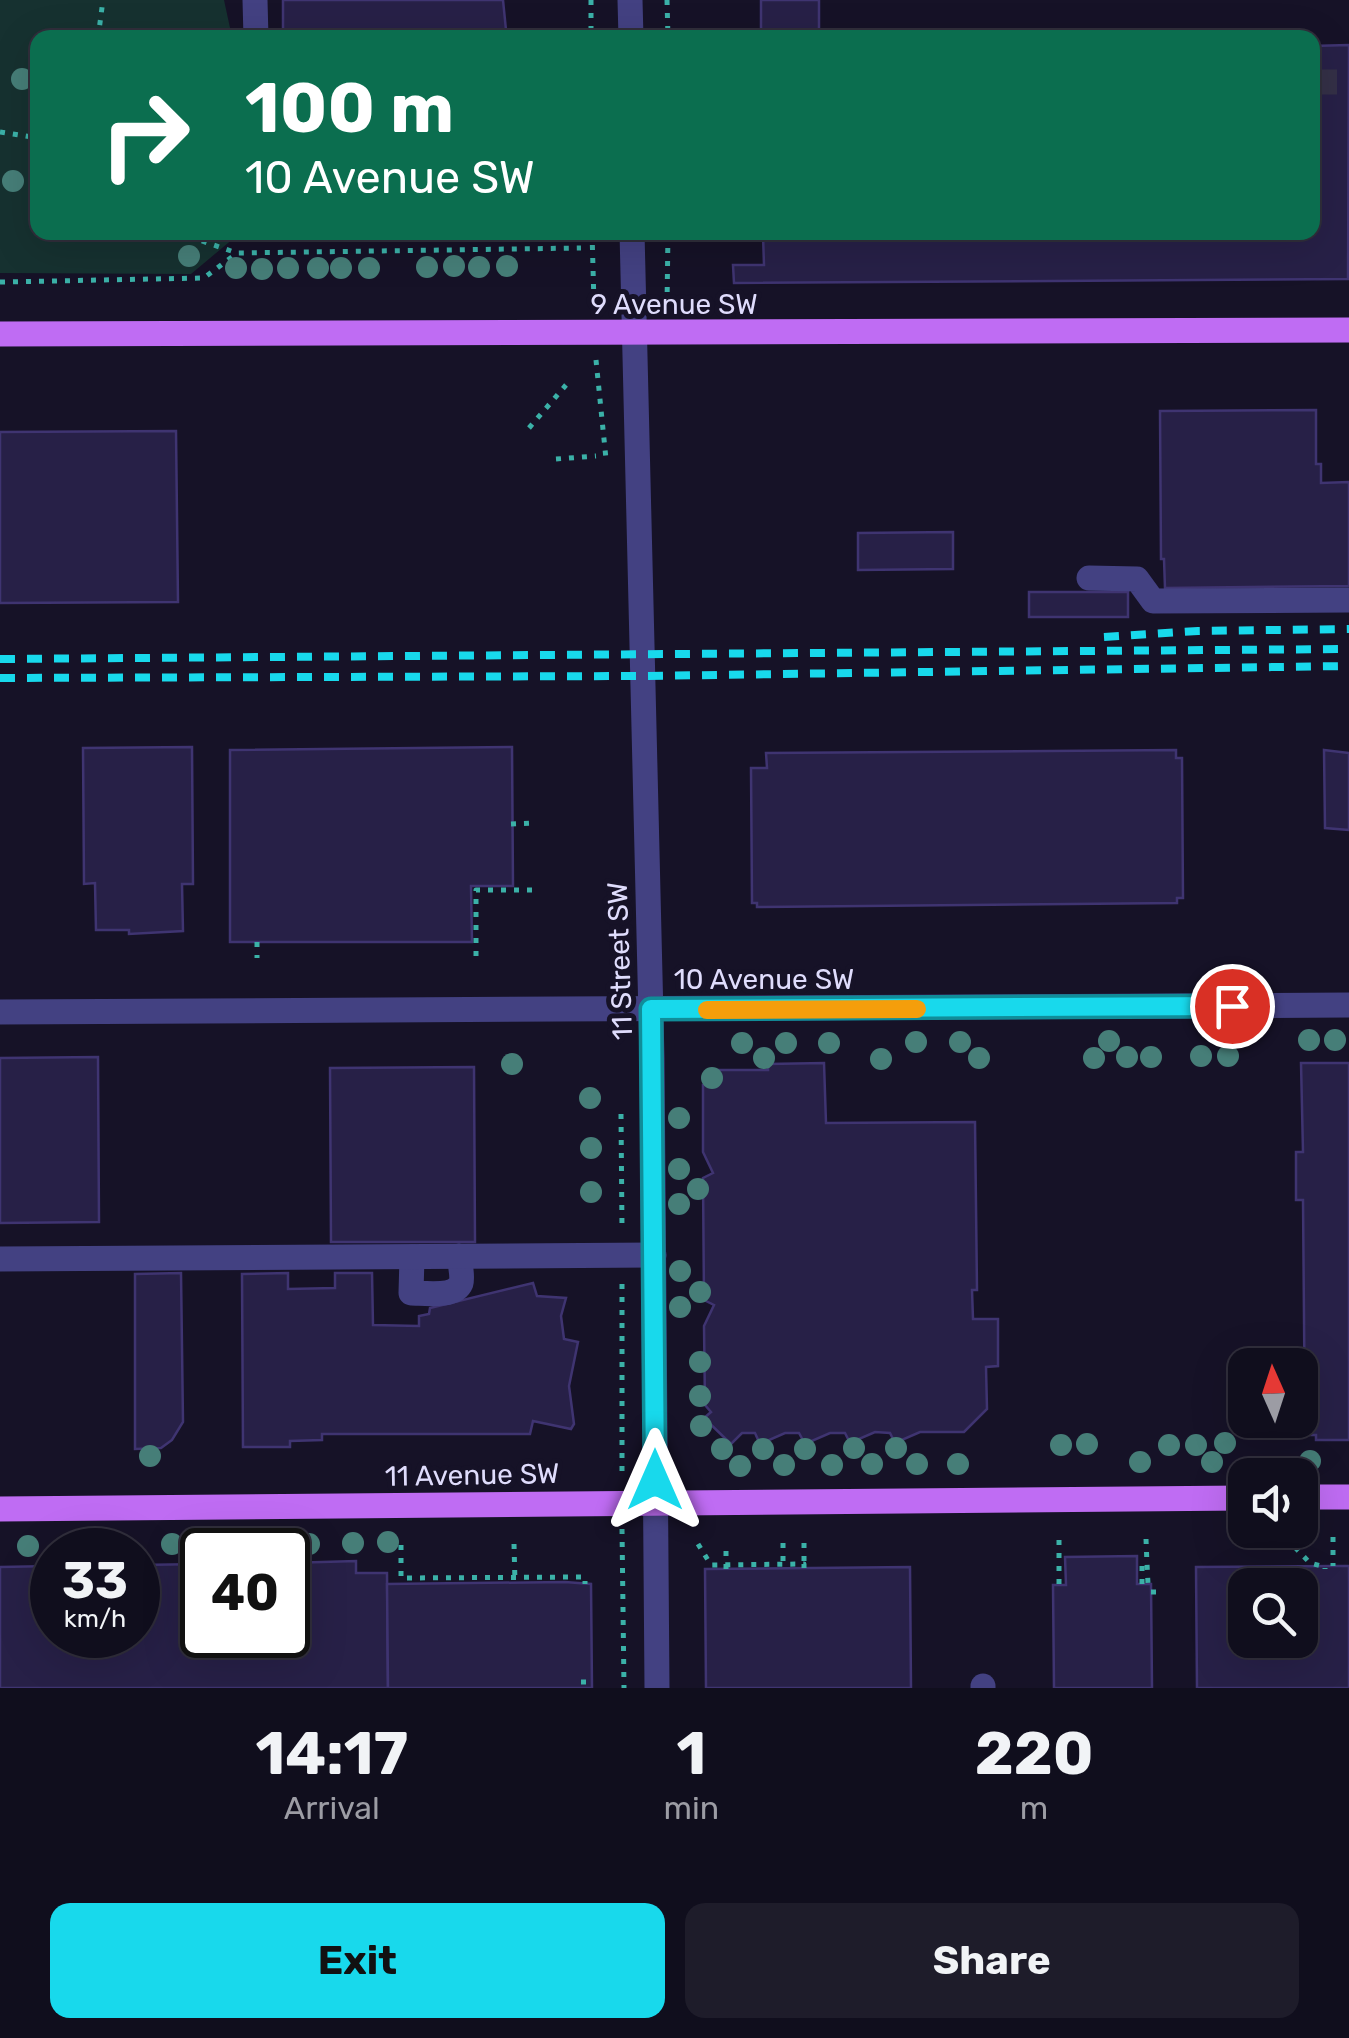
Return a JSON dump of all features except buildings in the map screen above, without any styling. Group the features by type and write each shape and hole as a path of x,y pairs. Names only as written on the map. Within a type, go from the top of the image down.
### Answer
{"main road":[{"name":"9 Avenue SW","path":"0,334 1349,330"},
{"path":"1318,1498 1349,1497"},
{"name":"11 Avenue SW","path":"0,1509 1228,1498"}],"street":[{"path":"255,0 256,30"},
{"path":"630,0 630,30"},
{"name":"11 Street SW","path":"632,240 651,1009 657,1688"},
{"path":"1089,578 1137,579 1153,601 1349,600"},
{"name":"10 Avenue SW","path":"0,1012 1349,1005"},
{"path":"0,1259 654,1255"},
{"path":"412,1257 411,1294 426,1294 457,1288 460,1256"}],"path":[{"path":"99,30 103,0"},
{"path":"590,0 591,30"},
{"path":"667,0 668,30"},
{"path":"0,132 30,137"},
{"path":"199,240 238,253 581,248"},
{"path":"592,240 592,275"},
{"path":"668,240 668,276"},
{"path":"0,282 204,278 238,253"},
{"path":"528,428 566,385"},
{"path":"556,459 596,456"},
{"path":"510,824 534,824"},
{"path":"476,956 476,890 534,890"},
{"path":"257,942 257,958"},
{"path":"1333,1537 1333,1566"},
{"path":"1145,1584 1146,1539"},
{"path":"1059,1540 1060,1585"},
{"path":"622,1543 624,1688"},
{"path":"783,1543 783,1566"},
{"path":"698,1544 711,1565 726,1567 804,1566 804,1543"},
{"path":"514,1544 515,1580"},
{"path":"726,1544 726,1567"},
{"path":"400,1545 401,1578 585,1577 585,1584"},
{"path":"1296,1548 1310,1563 1324,1568"},
{"path":"1151,1592 1163,1592"}],"green space":[{"path":"0,0 224,0 230,30 30,30 30,240 232,240 191,274 0,273"}],"tunnel":[{"path":"1320,82 1349,82"}],"railway":[{"path":"1104,637 1349,629"},
{"path":"0,659 1349,649"},
{"path":"0,678 642,676 1349,666"}],"slow traffic":[{"path":"707,1010 917,1009"}],"route":[{"path":"655,1480 651,1009 1232,1006"}]}
